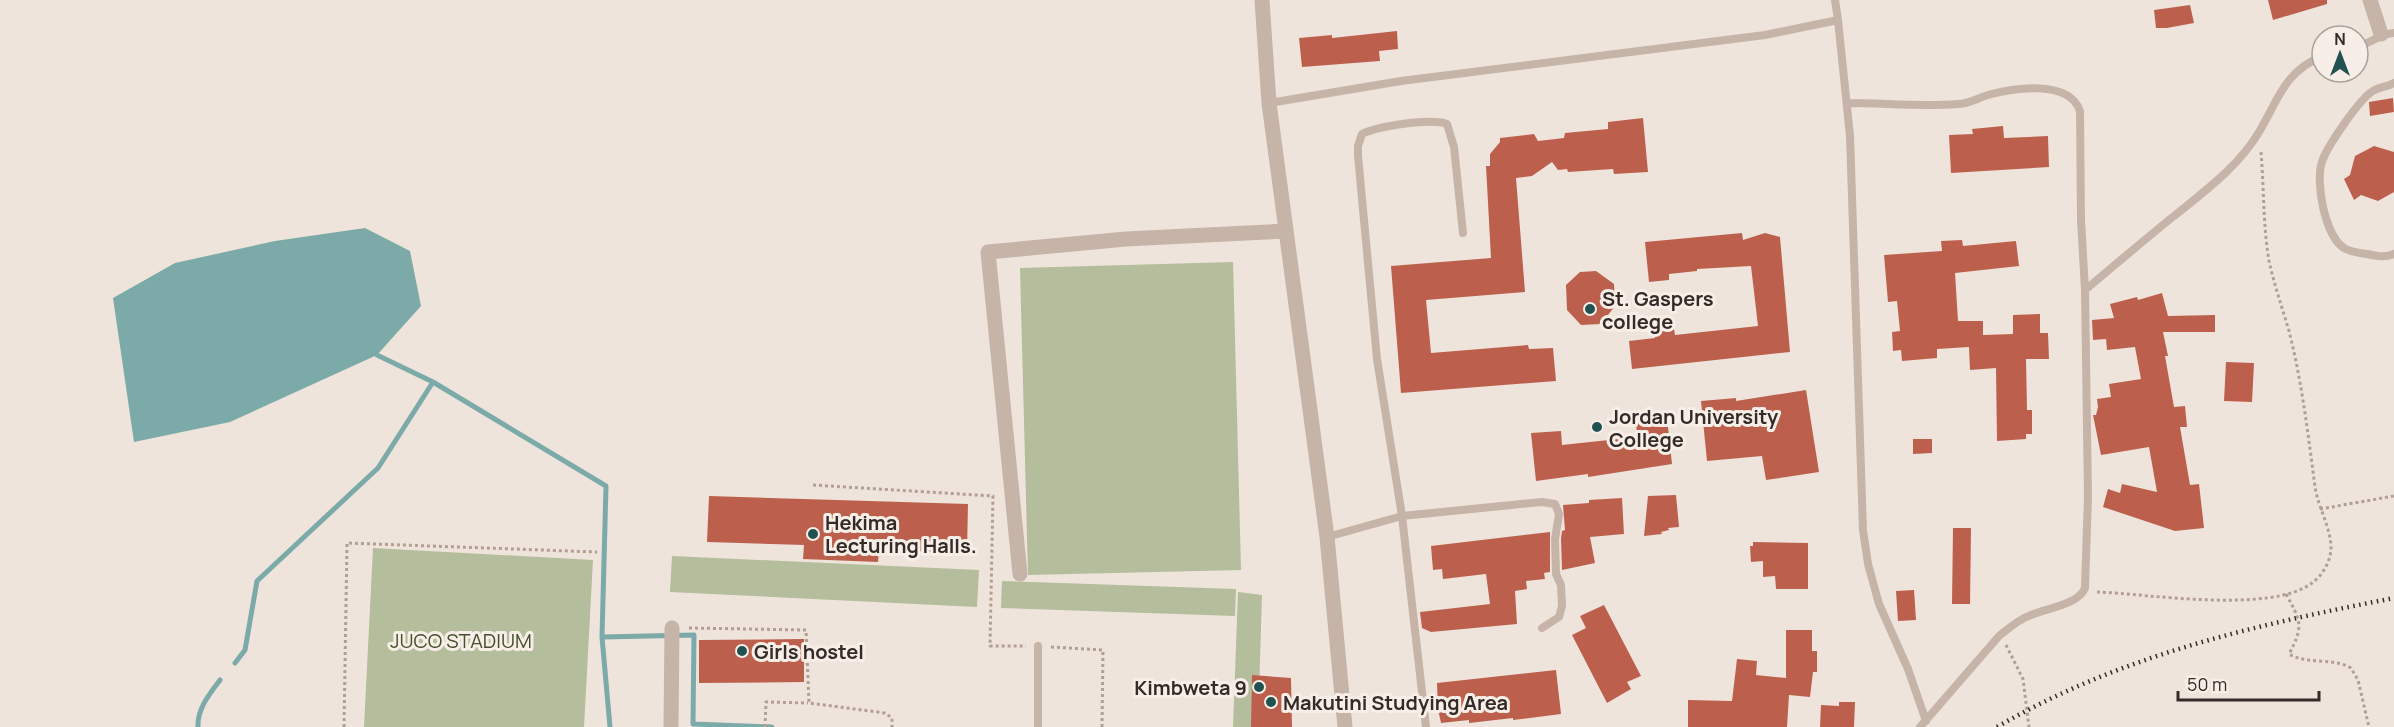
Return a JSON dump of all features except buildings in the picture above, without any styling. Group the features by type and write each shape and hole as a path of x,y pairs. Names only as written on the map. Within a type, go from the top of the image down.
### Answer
{"street":[{"path":"1262,0 1269,103 1327,537 1345,727"},
{"path":"2370,0 2388,33"},
{"path":"1020,574 988,252 1126,239 1286,231"},
{"path":"671,727 672,628"}],"lane":[{"path":"1835,0 1847,103 1861,417 1863,530 1868,564 1879,604 1908,669 1923,724"},
{"path":"1269,103 1401,81 1765,35 1838,20"},
{"path":"2370,43 2388,33"},
{"path":"2085,290 2208,189 2229,169 2259,133 2287,81 2304,64 2310,61"},
{"path":"2394,83 2373,91 2361,100 2328,149 2321,163 2319,183 2329,223 2335,237 2344,248 2375,256 2394,254"},
{"path":"1847,103 1959,104 2008,90 2035,88 2059,92 2074,99 2080,111 2088,496 2087,579 2084,592 2067,602 2029,615 2012,626 2000,636 1923,724"},
{"path":"1426,727 1401,516 1377,359 1358,156 1362,134 1423,122 1447,124 1454,147 1463,233"},
{"path":"1327,537 1401,516 1542,502 1555,504 1559,514 1555,538 1556,574 1561,585 1562,606 1559,617 1542,628"},
{"path":"1038,646 1038,727"}],"path":[{"path":"2084,592 2221,601 2250,600 2286,594 2312,583 2322,573 2329,558 2331,551 2329,537 2320,509 2304,400 2289,331 2269,260 2259,133"},
{"path":"813,485 993,496 990,646 1103,650 1102,727"},
{"path":"2320,509 2394,496"},
{"path":"344,727 348,543 597,552"},
{"path":"2286,594 2298,616 2299,636 2289,654 2296,658 2323,661 2351,668 2358,680 2368,727"},
{"path":"672,628 806,630 809,704"},
{"path":"2000,636 2012,653 2023,679 2028,727"},
{"path":"765,727 766,702 809,704 885,713 892,718 892,727"}],"green space":[{"path":"1233,262 1241,570 1028,575 1020,268"},
{"name":"JUCO STADIUM","path":"373,548 593,560 584,727 364,727"},
{"path":"672,556 979,570 977,607 670,592"},
{"path":"1002,581 1236,589 1235,616 1001,608"},
{"path":"1238,592 1262,595 1258,727 1233,727"}],"water":[{"path":"365,228 410,251 421,306 377,355 230,422 134,442 113,298 175,263 275,241"}],"waterway":[{"path":"235,663 245,650 257,581 378,468 433,382 377,355"},
{"path":"433,382 606,486 602,637 610,727"},
{"path":"602,637 694,635 693,724 772,727"},
{"path":"198,727 202,708 220,680"}],"railway":[{"path":"1997,727 2092,680 2140,662 2291,619 2394,598"}],"place":[{"name":"St. Gaspers college","path":"1590,309"},
{"name":"Jordan University College","path":"1597,427"},
{"name":"Hekima Lecturing Halls.","path":"813,534"},
{"name":"Girls hostel","path":"742,651"},
{"name":"Kimbweta 9","path":"1259,687"},
{"name":"Makutini Studying Area","path":"1271,702"}]}
